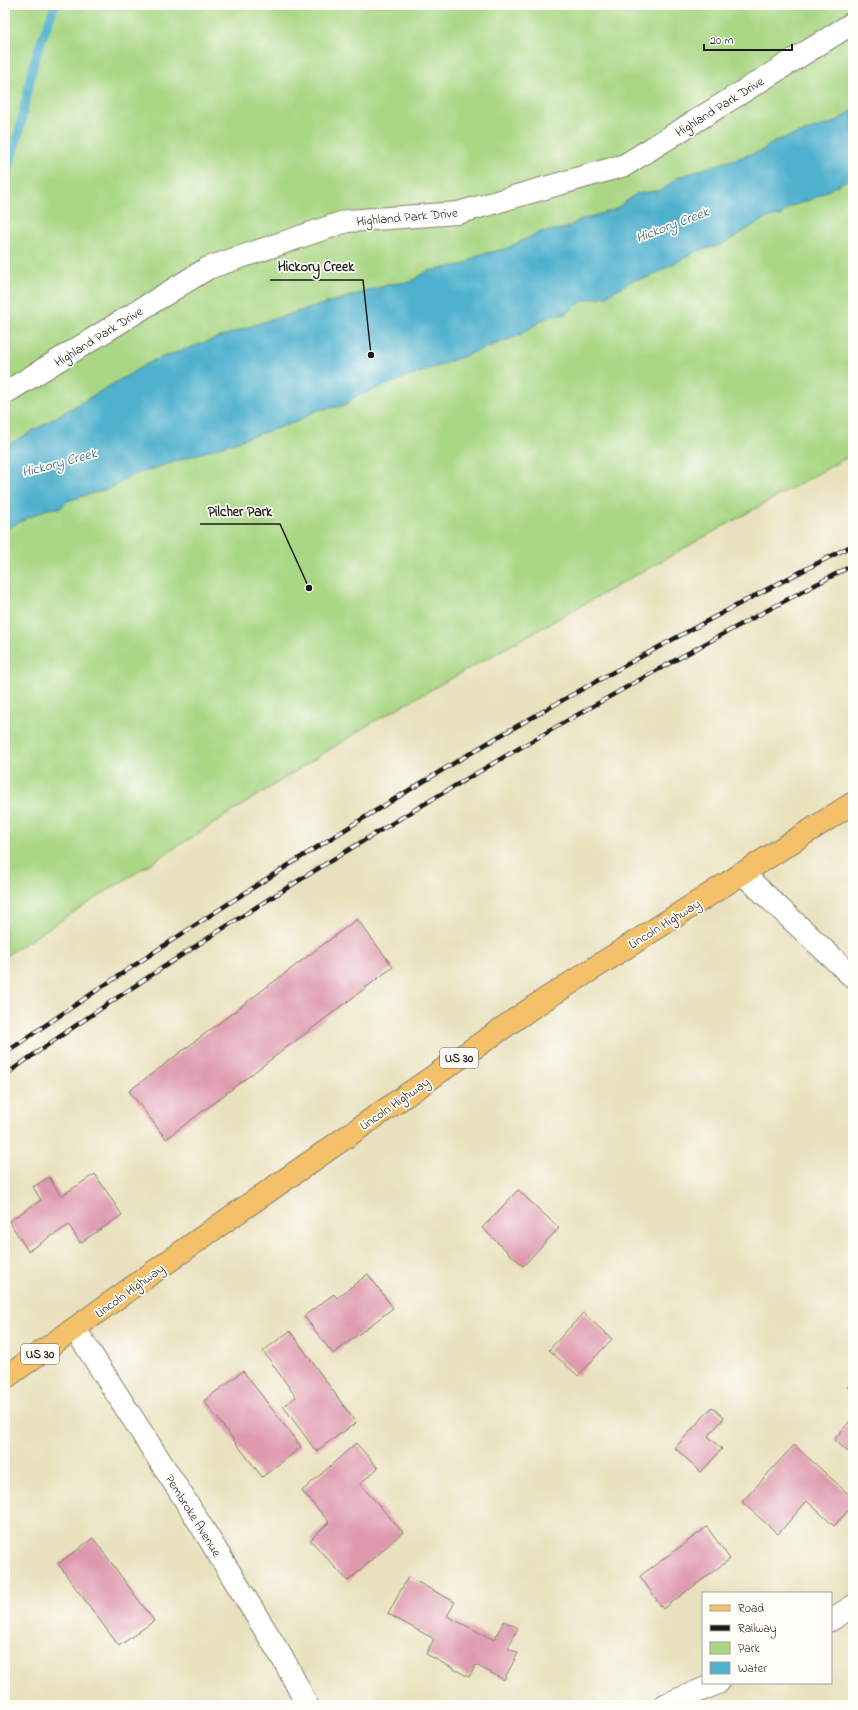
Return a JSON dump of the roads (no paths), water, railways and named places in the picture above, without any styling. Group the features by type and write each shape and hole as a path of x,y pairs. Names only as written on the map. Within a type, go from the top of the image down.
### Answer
{"main road":[{"name":"Lincoln Highway","path":"5,1378 211,1231 526,1011 853,803"}],"street":[{"name":"Highland Park Drive","path":"5,393 208,268 347,221 458,213 625,165 853,23"},
{"path":"742,873 853,977"},
{"name":"Pembroke Avenue","path":"75,1329 193,1512 286,1664 306,1705"},
{"path":"832,1619 853,1606"},
{"path":"665,1705 716,1684"}],"water":[{"path":"853,110 853,177 812,199 789,207 780,216 766,218 721,245 697,251 647,278 633,280 606,296 584,300 565,314 548,317 518,336 357,396 343,406 317,410 299,421 128,477 114,487 67,501 61,508 47,509 5,529 5,447 152,361 254,325 391,284 410,282 428,271 465,264 477,255 505,249 541,232 567,228 579,220 614,210 636,194 662,190 678,177 761,151 775,141 835,122"}],"waterway":[{"path":"5,178 18,136 34,61 55,5"}],"railway":[{"path":"5,1053 189,929 313,849 439,772 546,709 633,661 853,545"},
{"path":"5,1075 200,943 410,812 630,685 853,565"}],"place":[{"name":"Hickory Creek","path":"371,355"},
{"name":"Pilcher Park","path":"309,588"}]}
